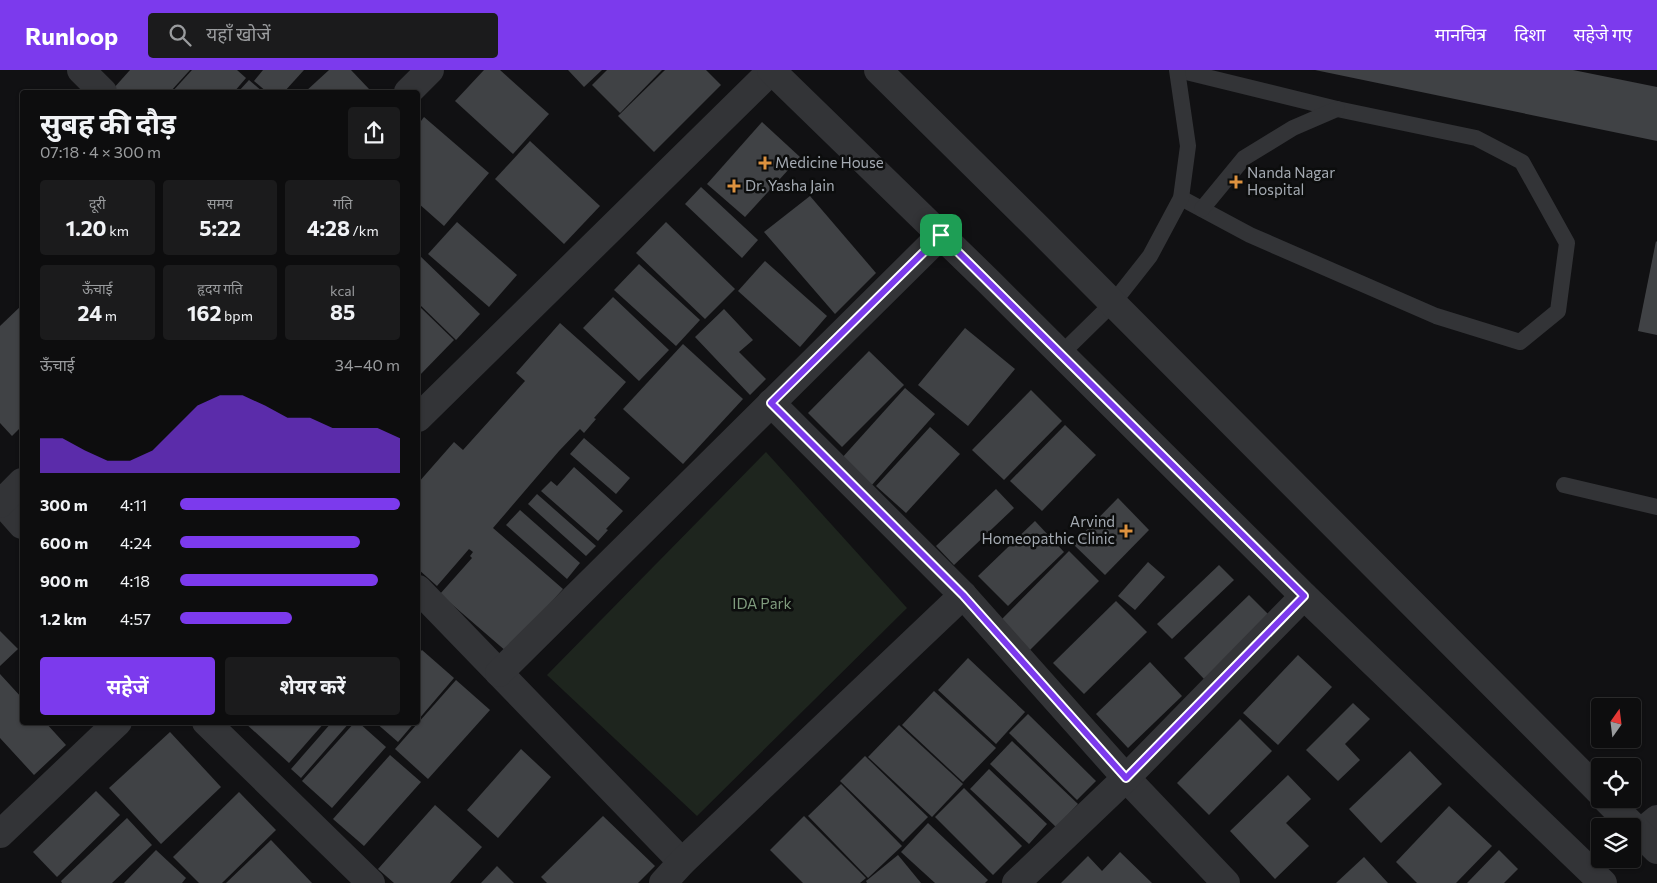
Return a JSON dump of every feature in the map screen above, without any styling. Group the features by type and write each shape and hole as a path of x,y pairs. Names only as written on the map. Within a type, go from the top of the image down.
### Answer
{"street":[{"path":"81,70 102,90"},
{"path":"420,416 771,70 1062,354 1304,596 1603,883"},
{"path":"878,70 1591,783"},
{"path":"499,673 941,235"},
{"path":"771,403 963,595 1126,778 1226,883"},
{"path":"20,484 1,502 20,523"},
{"path":"420,591 682,862"},
{"path":"663,883 682,862 963,595"},
{"path":"1016,883 1126,778 1304,596"},
{"path":"0,834 115,725"},
{"path":"209,725 370,883"},
{"path":"1618,808 1651,834"}],"lane":[{"path":"1062,354 1113,303 1150,256 1181,198 1188,146 1177,70 1338,109 1476,138 1522,162 1567,243 1558,311 1520,342 1436,316 1250,235 1181,198"},
{"path":"1202,209 1244,158 1293,128 1338,109"},
{"path":"1564,485 1657,507"}],"green space":[{"name":"IDA Park","path":"766,452 907,608 697,816 547,675"}],"building":[{"path":"130,70 190,70 172,90 113,89"},
{"path":"192,70 237,70 246,78 236,90 174,90"},
{"path":"263,70 304,70 286,90 265,90 254,81"},
{"path":"329,70 351,70 369,89 368,90 307,90"},
{"path":"484,70 500,70 549,114 513,154 455,101"},
{"path":"568,70 602,70 584,87"},
{"path":"607,70 662,70 620,113 592,85"},
{"path":"665,70 706,70 721,85 654,152 618,116"},
{"path":"1315,70 1573,70 1657,87 1657,141"},
{"path":"249,80 261,90 240,90"},
{"path":"424,117 489,173 444,226 420,205 420,122"},
{"path":"762,122 800,157 745,217 707,184"},
{"path":"530,141 600,206 564,244 495,179"},
{"path":"701,187 758,240 742,258 685,204"},
{"path":"810,196 876,273 835,314 764,232"},
{"path":"457,222 517,275 489,307 428,254"},
{"path":"666,222 735,289 705,319 636,253"},
{"path":"1657,242 1657,335 1638,331"},
{"path":"420,256 480,314 456,340 420,305"},
{"path":"765,261 827,316 800,347 738,291"},
{"path":"639,264 700,320 676,346 614,290"},
{"path":"613,297 669,350 639,381 583,328"},
{"path":"20,307 20,428 12,436 0,423 0,326"},
{"path":"420,307 454,340 420,375"},
{"path":"724,309 753,340 739,352 766,379 750,395 695,337"},
{"path":"560,323 626,382 594,418 596,419 584,433 580,429 493,528 563,589 507,652 440,594 472,558 470,556 473,552 469,549 437,586 420,571 420,481 454,442 463,450 525,381 516,373"},
{"path":"965,328 1015,369 968,426 918,385"},
{"path":"683,344 743,399 683,464 623,409"},
{"path":"869,351 904,385 842,447 808,413"},
{"path":"905,388 935,414 871,486 841,459"},
{"path":"1031,390 1062,421 1004,480 972,450"},
{"path":"1065,425 1096,455 1042,511 1010,481"},
{"path":"930,427 960,454 906,513 876,486"},
{"path":"584,438 630,478 616,494 570,454"},
{"path":"574,467 623,511 606,529 608,530 598,541 541,491 551,481 557,486"},
{"path":"996,489 1014,508 954,565 936,546"},
{"path":"537,494 596,546 586,556 528,504"},
{"path":"1118,498 1149,530 1105,575 1073,544"},
{"path":"520,510 580,563 567,579 506,525"},
{"path":"1035,521 1064,552 1008,606 978,576"},
{"path":"1069,551 1099,581 1030,650 1001,620"},
{"path":"1148,562 1165,577 1135,610 1118,596"},
{"path":"1219,565 1234,580 1172,639 1157,624"},
{"path":"1249,595 1271,617 1205,680 1184,658"},
{"path":"1116,601 1147,632 1084,694 1053,663"},
{"path":"0,631 18,649 0,666"},
{"path":"422,650 454,678 420,718 420,652"},
{"path":"1298,655 1332,687 1278,745 1243,713"},
{"path":"968,658 1025,712 996,744 938,690"},
{"path":"1150,662 1182,696 1128,748 1096,714"},
{"path":"0,674 20,696 20,725 48,725 66,745 34,775 0,738"},
{"path":"456,680 490,710 428,779 395,749 416,725 420,725 420,721"},
{"path":"934,691 996,748 963,782 902,725"},
{"path":"1353,703 1370,719 1345,744 1360,760 1338,781 1306,750"},
{"path":"1028,714 1096,781 1077,800 1009,733"},
{"path":"1240,719 1272,751 1209,815 1177,783"},
{"path":"247,725 322,725 289,763"},
{"path":"329,725 347,725 301,778 291,769"},
{"path":"352,725 361,725 386,747 332,808 302,781"},
{"path":"378,725 412,725 398,742"},
{"path":"899,725 963,784 932,817 868,757"},
{"path":"170,732 221,787 161,844 109,788"},
{"path":"1012,741 1078,804 1056,827 990,764"},
{"path":"521,749 551,777 498,838 467,810"},
{"path":"1410,751 1442,784 1381,843 1349,809"},
{"path":"390,755 421,782 364,846 333,819"},
{"path":"865,756 928,817 903,842 840,781"},
{"path":"989,769 1047,824 1029,844 970,789"},
{"path":"1288,775 1311,799 1286,823 1309,846 1275,879 1230,831"},
{"path":"841,784 902,846 868,878 808,816"},
{"path":"964,788 1022,846 993,875 935,817"},
{"path":"96,791 120,815 57,877 33,852"},
{"path":"239,792 276,830 222,883 199,883 173,857"},
{"path":"435,805 482,847 450,883 394,883 378,869"},
{"path":"1449,806 1492,846 1456,883 1417,883 1396,862"},
{"path":"603,816 655,866 638,883 547,883 541,877"},
{"path":"804,816 866,878 860,883 803,883 770,850"},
{"path":"127,818 152,845 112,883 62,883 61,881"},
{"path":"928,823 988,880 985,883 935,883 901,852"},
{"path":"271,840 312,883 226,883"},
{"path":"156,850 186,878 182,883 124,883"},
{"path":"1499,850 1518,869 1504,883 1467,883"},
{"path":"1120,852 1152,883 1061,883 1088,856 1102,871"},
{"path":"898,855 921,883 867,883 866,881"},
{"path":"1364,857 1388,883 1336,883"},
{"path":"497,866 514,883 481,883"}],"place":[{"name":"Medicine House","path":"765,163"},
{"name":"Nanda Nagar Hospital","path":"1236,182"},
{"name":"Dr. Yasha Jain","path":"734,186"},
{"name":"Arvind Homeopathic Clinic","path":"1126,531"}],"route":[{"path":"941,235 1304,596 1126,778 963,595 771,403 941,235"}]}
